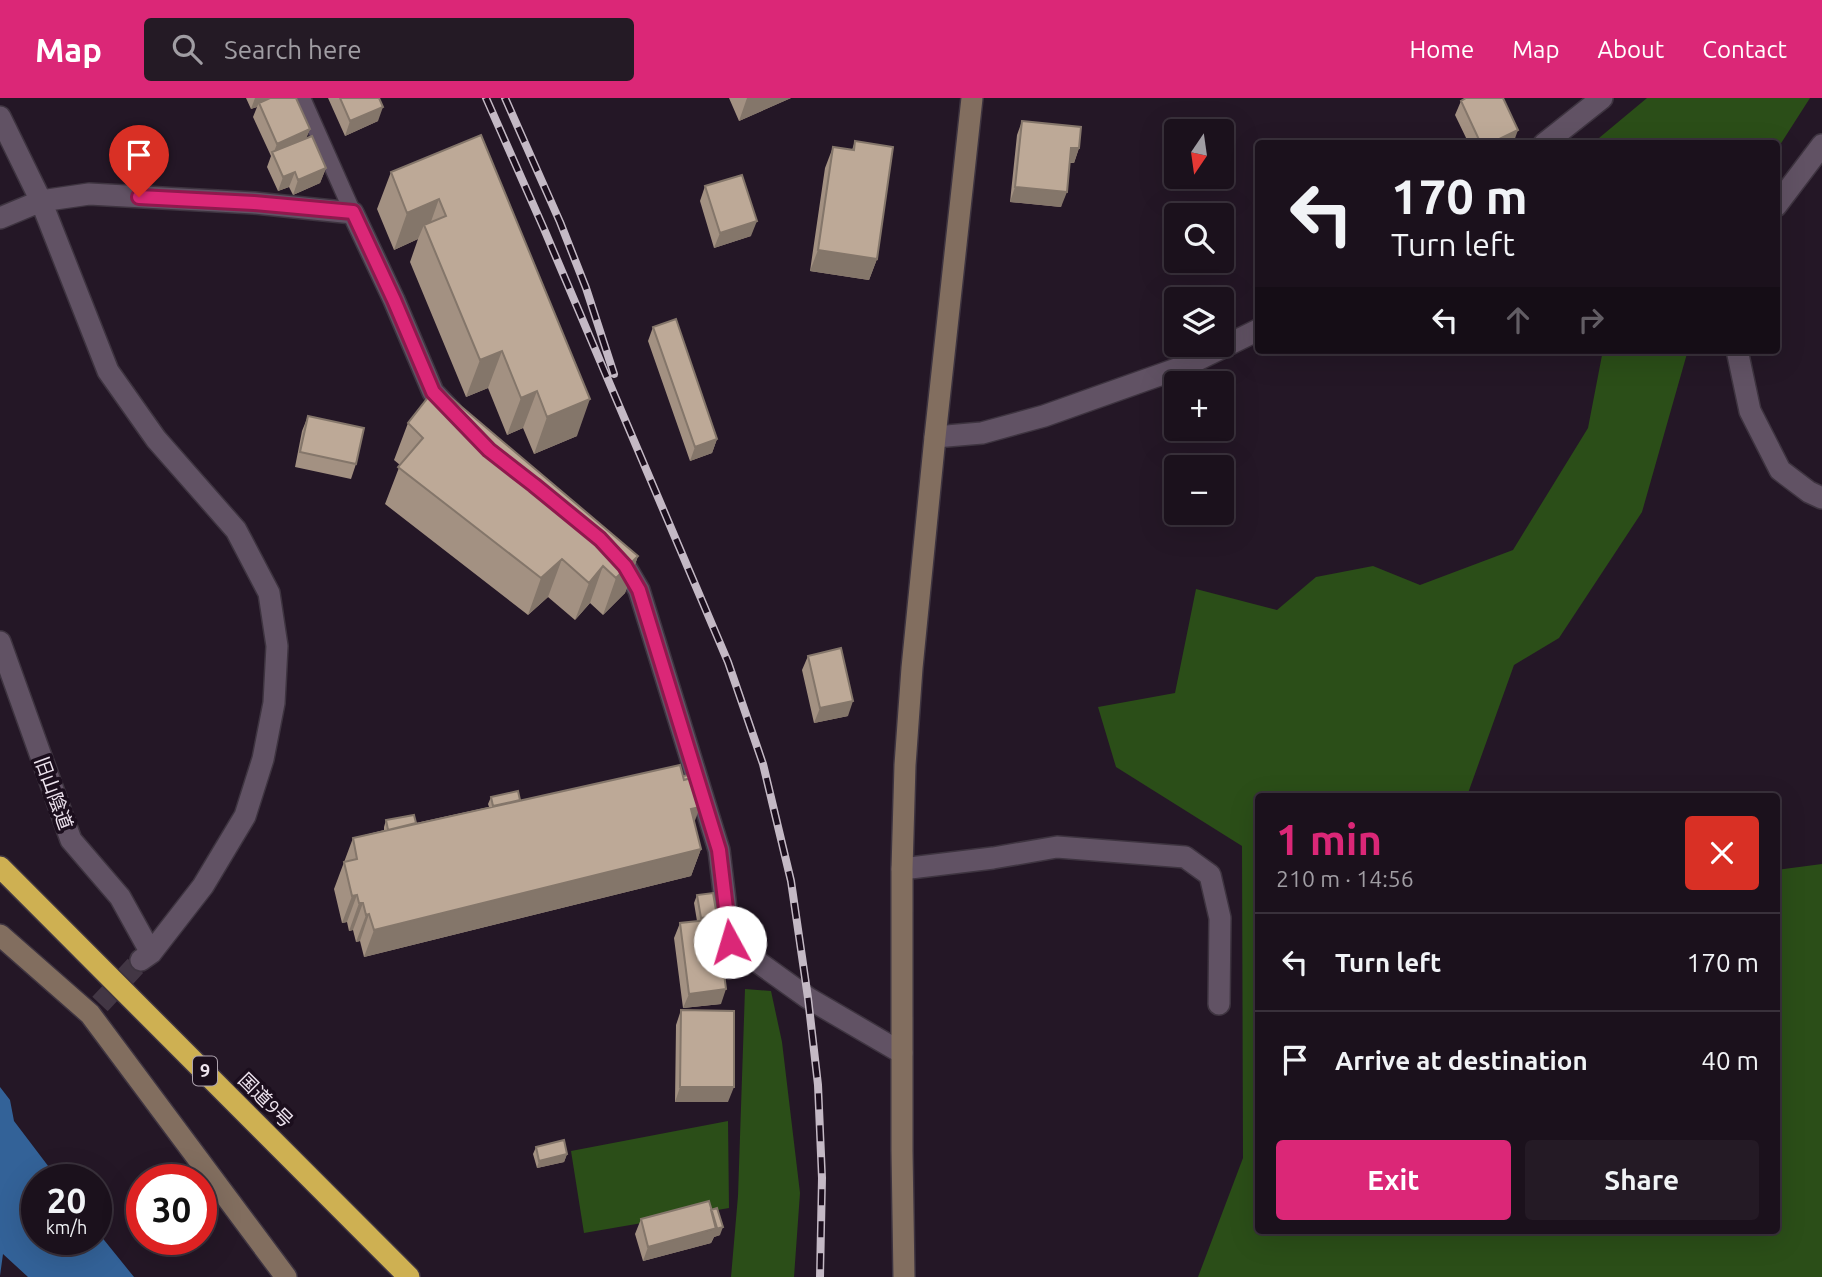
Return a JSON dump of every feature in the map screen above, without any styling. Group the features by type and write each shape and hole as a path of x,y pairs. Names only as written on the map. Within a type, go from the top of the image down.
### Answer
{"highway":[{"name":"国道9号","path":"0,867 409,1277"}],"street":[{"path":"904,1277 902,869 905,765 935,437 972,98"},
{"path":"1549,140 1602,98"},
{"path":"0,117 41,201"},
{"path":"1780,201 1822,145"},
{"path":"0,218 41,201 89,194 254,203 353,212 433,392 467,427"},
{"name":"旧山陰道","path":"0,642 71,840 120,897 146,956 203,886 245,816 263,759 274,704 277,646 269,593 236,530 156,439 108,371 41,201"},
{"path":"935,437 982,433 1044,416 1185,366 1255,331"},
{"path":"1738,354 1750,411 1780,470 1809,492 1822,498"},
{"path":"600,539 625,566 639,590 719,850 730,942 808,998 902,1053"},
{"path":"902,869 1057,847 1185,857 1210,875 1220,918 1219,1004"},
{"path":"0,935 95,1009 286,1277"}],"lane":[{"path":"302,98 353,212"}],"green space":[{"path":"1647,98 1810,98 1780,145 1780,140 1597,140"},
{"path":"1602,354 1687,354 1642,512 1559,638 1514,665 1468,793 1255,793 1255,1234 1780,1234 1780,869 1822,864 1822,1277 1198,1277 1243,1158 1242,846 1116,767 1098,707 1175,693 1196,589 1277,610 1316,577 1373,566 1420,585 1513,550 1588,428"},
{"path":"745,989 771,991 782,1042 800,1193 794,1277 731,1277 738,1196"},
{"path":"728,1121 729,1208 584,1233 571,1151"}],"water":[{"path":"0,1087 10,1100 14,1121 47,1164 21,1164 21,1255 112,1255 112,1250 134,1277 28,1277 3,1254 0,1276"}],"building":[{"path":"270,98 296,98 310,129 277,144 259,103"},
{"path":"340,98 379,98 383,107 350,121"},
{"path":"1466,98 1503,98 1518,130 1497,140 1479,140 1461,101"},
{"path":"1022,121 1081,127 1079,148 1071,148 1067,192 1015,187"},
{"path":"481,135 590,399 547,417 537,391 521,398 502,351 480,360 424,225 446,216 439,199 407,213 391,172"},
{"path":"312,136 326,168 298,180 295,172 283,177 272,152"},
{"path":"855,141 893,147 877,259 818,250 833,147 854,150"},
{"path":"742,175 757,221 720,233 705,186"},
{"path":"676,319 717,439 695,447 653,327"},
{"path":"437,386 638,556 616,578 603,566 589,583 562,559 541,578 398,467 423,438 408,423"},
{"path":"308,416 364,428 356,464 300,452"},
{"path":"841,648 853,701 820,708 808,656"},
{"path":"680,765 684,780 692,778 700,807 691,809 701,849 374,930 363,903 359,903 357,895 352,896 344,862 357,859 353,838"},
{"path":"518,791 520,800 493,806 491,797"},
{"path":"414,815 416,823 388,830 386,820"},
{"path":"713,893 717,916 701,918 697,895"},
{"path":"717,919 726,989 689,994 680,923"},
{"path":"681,1010 734,1011 734,1087 680,1087"},
{"path":"564,1140 567,1154 539,1161 536,1147"},
{"path":"709,1201 717,1228 648,1247 641,1219"},
{"path":"717,1208 723,1227 716,1229 711,1210"}],"tunnel":[{"path":"100,1004 141,960"}],"railway":[{"path":"486,98 728,662 763,764 791,881 818,1085 822,1178 820,1277"},
{"path":"505,98 560,222 586,288 614,374"}],"route":[{"path":"139,197 353,212 433,392 489,450 600,539 625,566 639,590 719,850 730,942"}]}
